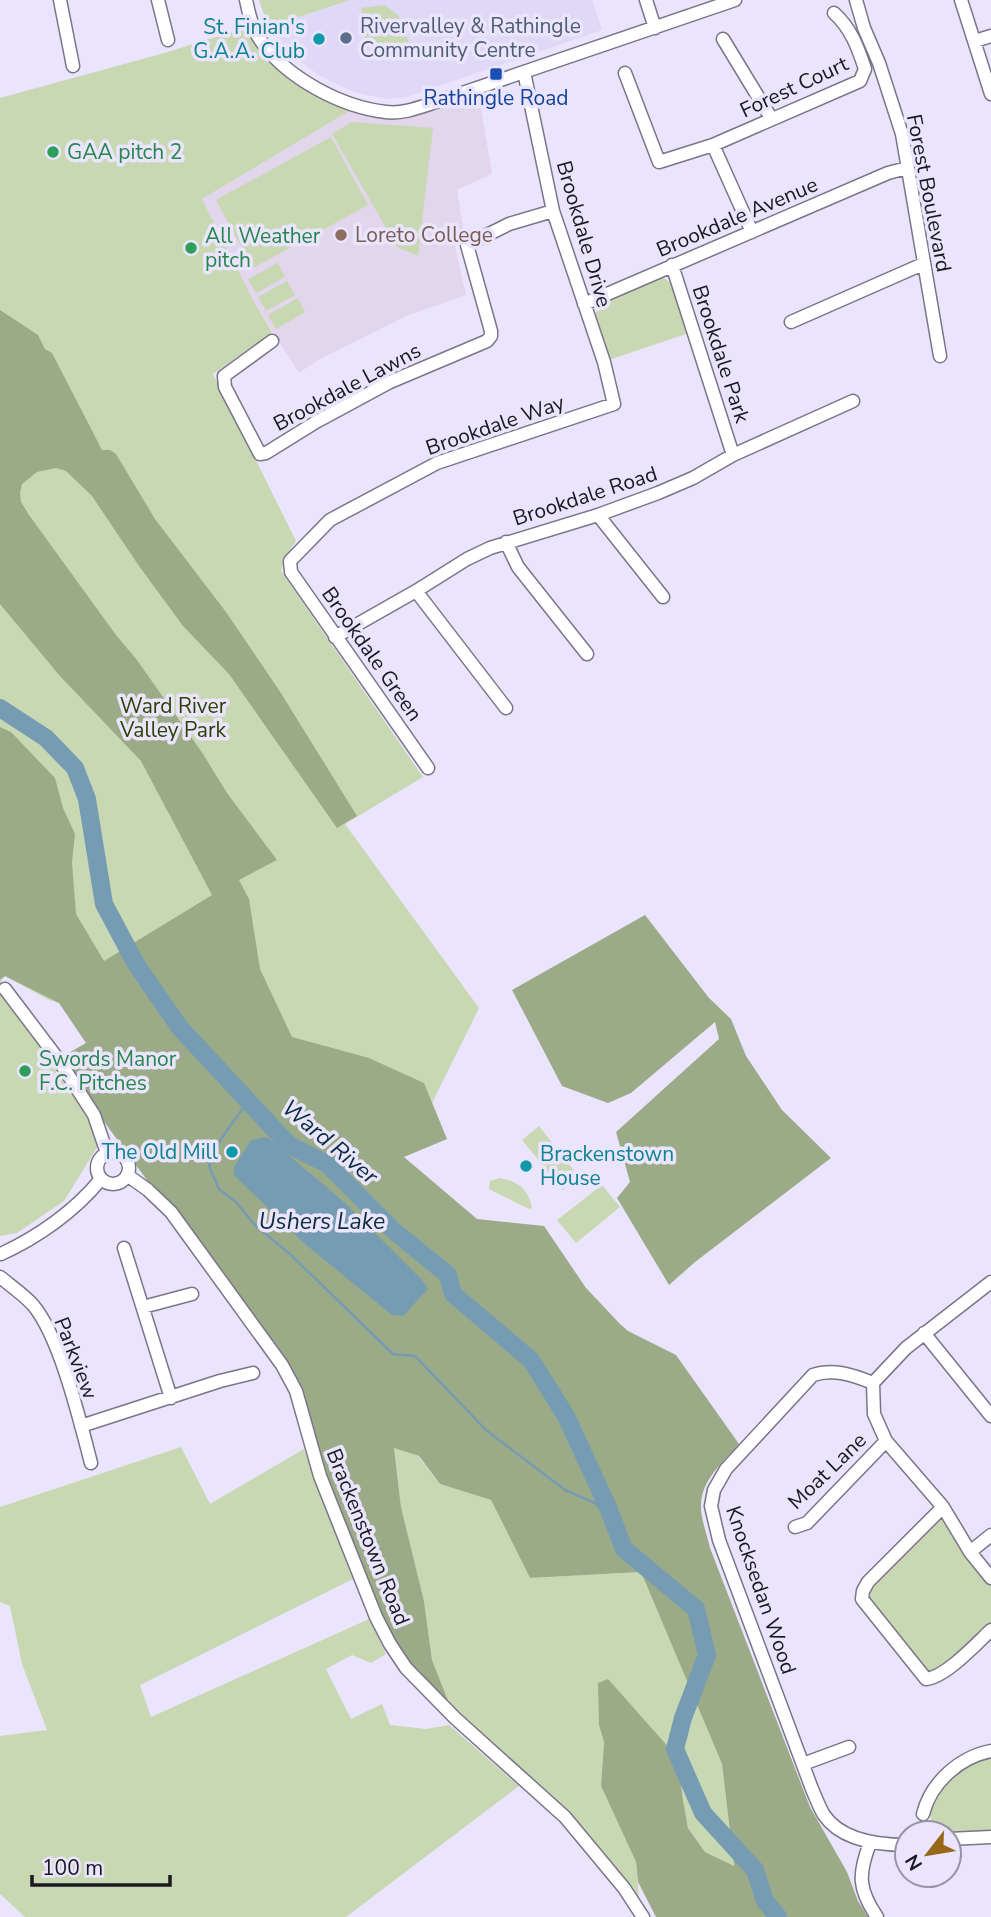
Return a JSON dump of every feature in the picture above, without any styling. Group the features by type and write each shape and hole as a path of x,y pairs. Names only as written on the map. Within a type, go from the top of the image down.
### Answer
{"street":[{"path":"60,0 73,66"},
{"path":"158,0 168,40"},
{"path":"246,0 251,20 262,42 292,72 334,97 387,112 408,111 735,0"},
{"path":"646,0 655,27"},
{"name":"Forest Boulevard","path":"856,0 902,134 940,356"},
{"path":"961,0 991,94"},
{"name":"Forest Court","path":"625,73 659,162 713,145 860,81 864,77 865,69 860,54 846,24 834,13"},
{"path":"975,41 991,36"},
{"path":"723,40 771,118"},
{"name":"Brookdale Drive","path":"524,72 553,211 604,362 614,404"},
{"path":"713,145 752,232"},
{"name":"Brookdale Avenue","path":"584,304 888,173 907,168"},
{"name":"Brookdale Lawns","path":"272,341 224,376 226,387 260,454 267,453 316,422 390,382 489,339 491,331 467,245 509,225 553,211"},
{"path":"791,322 923,264"},
{"name":"Brookdale Park","path":"672,265 733,455"},
{"name":"Brookdale Road","path":"335,637 467,559 506,542 598,515 693,478 733,455 853,401"},
{"name":"Brookdale Way","path":"290,561 330,520 437,463 614,404"},
{"path":"598,515 663,597"},
{"path":"506,542 518,567 587,654"},
{"name":"Brookdale Green","path":"290,561 291,572 428,768"},
{"path":"416,591 506,708"},
{"path":"5,989 58,1059 94,1115 107,1153"},
{"path":"116,1152 124,1156 129,1165 127,1175 115,1184 101,1179 97,1170 97,1165 107,1153 116,1152"},
{"name":"Brackenstown Road","path":"127,1175 171,1212 282,1365 296,1391 320,1476 376,1617 406,1668 455,1718 565,1817 624,1888 643,1917"},
{"path":"0,1271 3,1262 0,1253 39,1233 74,1207 101,1179"},
{"path":"124,1248 172,1398"},
{"name":"Parkview","path":"0,1277 34,1306 50,1334 91,1463"},
{"path":"991,1282 924,1332 883,1369 873,1383 874,1415 886,1441 943,1507 970,1552 991,1578"},
{"path":"143,1307 192,1294"},
{"path":"924,1332 991,1416"},
{"name":"Parkview","path":"81,1426 253,1373"},
{"name":"Knocksedan Wood","path":"873,1383 843,1373 821,1373 813,1376 726,1469 712,1498 712,1515 719,1540 819,1804 831,1824 870,1843 893,1844"},
{"name":"Moat Lane","path":"795,1527 807,1523 886,1441"},
{"path":"943,1507 868,1582 862,1599 926,1679 943,1672 991,1630"},
{"path":"970,1552 991,1535"},
{"path":"803,1764 849,1746"},
{"path":"923,1814 926,1801 956,1765 991,1751"},
{"path":"963,1838 991,1838"},
{"path":"870,1843 861,1881 866,1900 877,1917"}],"shaded area":[{"path":"350,0 592,0 602,30 407,97 388,99 353,92 320,76 289,53 268,27"},
{"name":"Loreto College","path":"479,97 492,174 457,190 464,233 458,238 455,247 466,295 409,315 318,360 299,373 254,302 202,199 351,110 395,115 424,113"}],"green space":[{"path":"259,0 350,0 268,27"},
{"path":"385,5 398,15 414,55 384,60 383,45 376,46 376,42 365,38 361,8"},
{"name":"Ward River Valley Park","path":"244,28 266,55 351,110 202,199 272,332 213,374 296,541 286,555 281,571 423,777 345,824 479,1008 431,1105 49,1000 5,976 1,980 58,1059 101,1141 64,1201 17,1233 0,1236 0,98 161,54"},
{"path":"352,122 433,128 418,256 397,247 332,134"},
{"path":"331,137 368,205 253,268 216,200"},
{"path":"278,263 285,277 256,293 248,279"},
{"path":"661,277 672,285 676,292 689,333 609,360 594,316 603,302"},
{"path":"287,281 295,295 266,311 258,297"},
{"path":"298,298 305,312 276,329 268,315"},
{"path":"0,310 38,335 45,349 52,353 102,450 110,450 116,454 155,519 226,612 279,690 357,816 337,828 229,674 183,626 92,496 66,471 56,468 37,472 22,484 21,502 29,515 137,660 227,793 277,860 239,880 249,899 260,969 292,1037 369,1058 424,1083 447,1139 404,1157 477,1219 544,1226 586,1288 620,1324 628,1331 676,1355 739,1444 715,1471 702,1495 702,1514 710,1548 810,1807 847,1872 858,1901 868,1917 656,1917 638,1882 636,1862 601,1786 604,1742 599,1725 598,1683 608,1679 680,1760 688,1828 705,1852 734,1866 722,1764 641,1572 530,1578 491,1500 440,1484 419,1456 394,1448 401,1507 424,1601 432,1660 455,1718 406,1668 376,1617 296,1391 255,1327 58,1059 86,1043 59,1003 5,976 0,980 0,727 11,732 55,778 63,808 75,834 72,862 76,914 104,961 212,895 141,761 59,675 0,604"},
{"path":"645,915 709,998 731,1019 746,1056 782,1110 831,1158 669,1285 617,1198 630,1182 616,1132 719,1039 715,1022 631,1093 608,1103 562,1086 512,990"},
{"path":"539,1126 579,1177 563,1190 522,1140"},
{"path":"500,1178 521,1187 528,1195 532,1208 529,1209 489,1189 490,1181"},
{"path":"602,1185 620,1207 576,1243 557,1220"},
{"path":"181,1447 210,1504 304,1449 353,1579 140,1685 151,1717 369,1619 386,1654 371,1663 352,1655 326,1669 351,1719 382,1704 390,1725 426,1729 449,1725 519,1786 346,1917 25,1917 0,1894 0,1736 47,1730 22,1664 10,1606 0,1602 0,1507"},
{"path":"394,1447 418,1456 440,1484 491,1500 530,1578 641,1572 722,1764 734,1867 705,1852 688,1828 680,1760 608,1680 599,1725 604,1741 601,1786 636,1862 640,1912 569,1821 455,1718 432,1660 424,1601 401,1507"},
{"path":"939,1518 943,1518 991,1584 991,1625 940,1671 927,1673 869,1599 868,1592"},
{"path":"991,1756 991,1833 963,1833 963,1819 931,1819 925,1810 959,1769"}],"water":[{"name":"Ushers Lake","path":"267,1137 343,1201 422,1280 428,1289 403,1316 392,1315 305,1244 234,1175 234,1167 251,1140"}],"waterway":[{"name":"Ward River","path":"0,708 46,738 75,768 87,799 104,904 136,964 180,1028 289,1145 327,1164 394,1231 448,1275 453,1294 531,1360 566,1416 624,1549 696,1609 707,1655 683,1718 675,1749 703,1813 755,1870 765,1901 778,1917"},
{"path":"249,1100 222,1139 209,1166 219,1189 236,1202 255,1225 291,1255 393,1354 415,1356 486,1430 565,1490 595,1503 614,1522"}],"place":[{"name":"Rivervalley & Rathingle Community Centre","path":"346,38"},
{"name":"St. Finian's G.A.A. Club","path":"319,39"},
{"name":"Rathingle Road","path":"496,74"},
{"name":"GAA pitch 2","path":"53,152"},
{"name":"Loreto College","path":"341,235"},
{"name":"All Weather pitch","path":"191,248"},
{"name":"Swords Manor F.C. Pitches","path":"25,1071"},
{"name":"The Old Mill","path":"232,1152"},
{"name":"Brackenstown House","path":"526,1166"}]}
